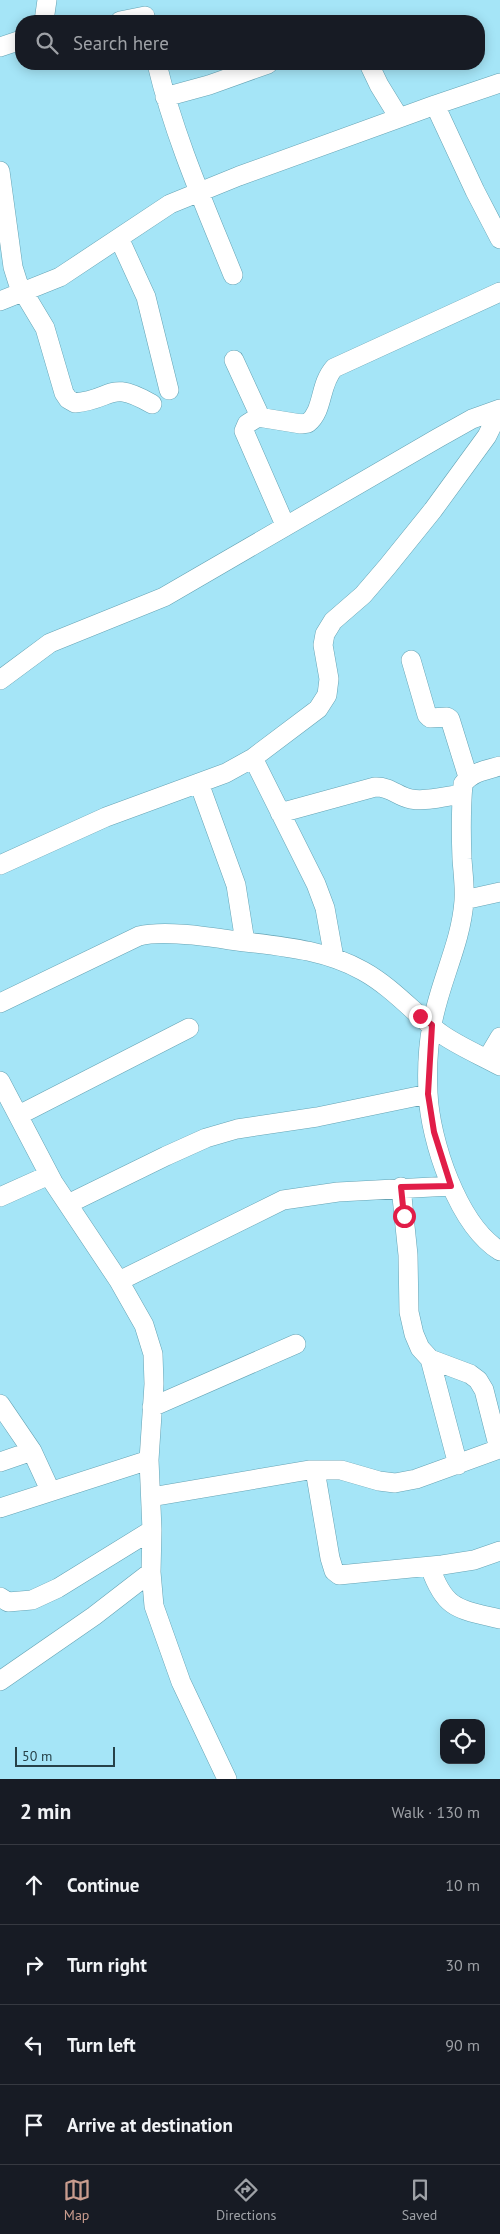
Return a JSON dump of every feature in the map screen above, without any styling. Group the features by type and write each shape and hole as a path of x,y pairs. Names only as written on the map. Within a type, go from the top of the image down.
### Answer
{"street":[{"path":"45,15 47,0"},
{"path":"0,47 15,42"},
{"path":"158,70 165,97 199,193 233,275"},
{"path":"165,97 209,85 251,70"},
{"path":"372,70 378,85 398,116"},
{"path":"0,301 60,277 170,204 398,116 500,83"},
{"path":"435,104 475,191 500,239"},
{"path":"0,171 13,267 24,293 45,328 64,393 68,399 75,403 123,390 152,404"},
{"path":"119,238 146,297 169,390"},
{"path":"285,526 244,431 247,424 258,417 301,424 308,423 317,412 326,376 334,368 500,292"},
{"path":"234,360 256,407 258,417"},
{"path":"0,680 50,643 164,597 209,573 285,526 464,424 500,409"},
{"path":"0,865 106,816 226,773 253,758 318,709 326,695 329,679 323,645 325,634 333,621 363,595 433,510 487,436 500,409"},
{"path":"410,660 427,715 430,718 446,717 450,719 465,785 464,900 458,935 432,1025 428,1094 434,1132 451,1186 469,1221 492,1246 500,1251"},
{"path":"253,758 316,884 324,908 334,958"},
{"path":"280,813 375,787 384,787 410,799 424,800 465,785 500,766"},
{"path":"199,783 236,885 246,942"},
{"path":"464,900 500,892"},
{"path":"0,1003 139,936 155,932 299,949 334,958 363,971 398,996 457,1044 494,1063 500,1037"},
{"path":"19,1115 189,1028"},
{"path":"0,1082 50,1174 144,1325 153,1354 150,1460 151,1572 154,1606 163,1638 181,1682 227,1779"},
{"path":"68,1204 206,1138 237,1129 317,1116 428,1094"},
{"path":"0,1196 50,1174"},
{"path":"118,1281 283,1200 308,1195 401,1187 451,1186"},
{"path":"401,1187 408,1255 409,1312 417,1341 430,1360 458,1465"},
{"path":"152,1407 296,1344"},
{"path":"151,1496 280,1473 315,1470 341,1470 379,1481 395,1483 416,1479 499,1449 492,1387 470,1374 430,1360"},
{"path":"0,1404 32,1451 50,1490"},
{"path":"0,1462 32,1451"},
{"path":"0,1508 50,1490 150,1460"},
{"path":"315,1470 330,1558 334,1571 339,1576 430,1567 474,1560 500,1551"},
{"path":"0,1597 8,1602 32,1600 58,1588 152,1530"},
{"path":"430,1567 442,1596 454,1607 500,1619"},
{"path":"0,1681 87,1622 151,1572"}],"route":[{"path":"404,1216 401,1187 451,1186 434,1132 428,1094 432,1025 420,1016"}]}
